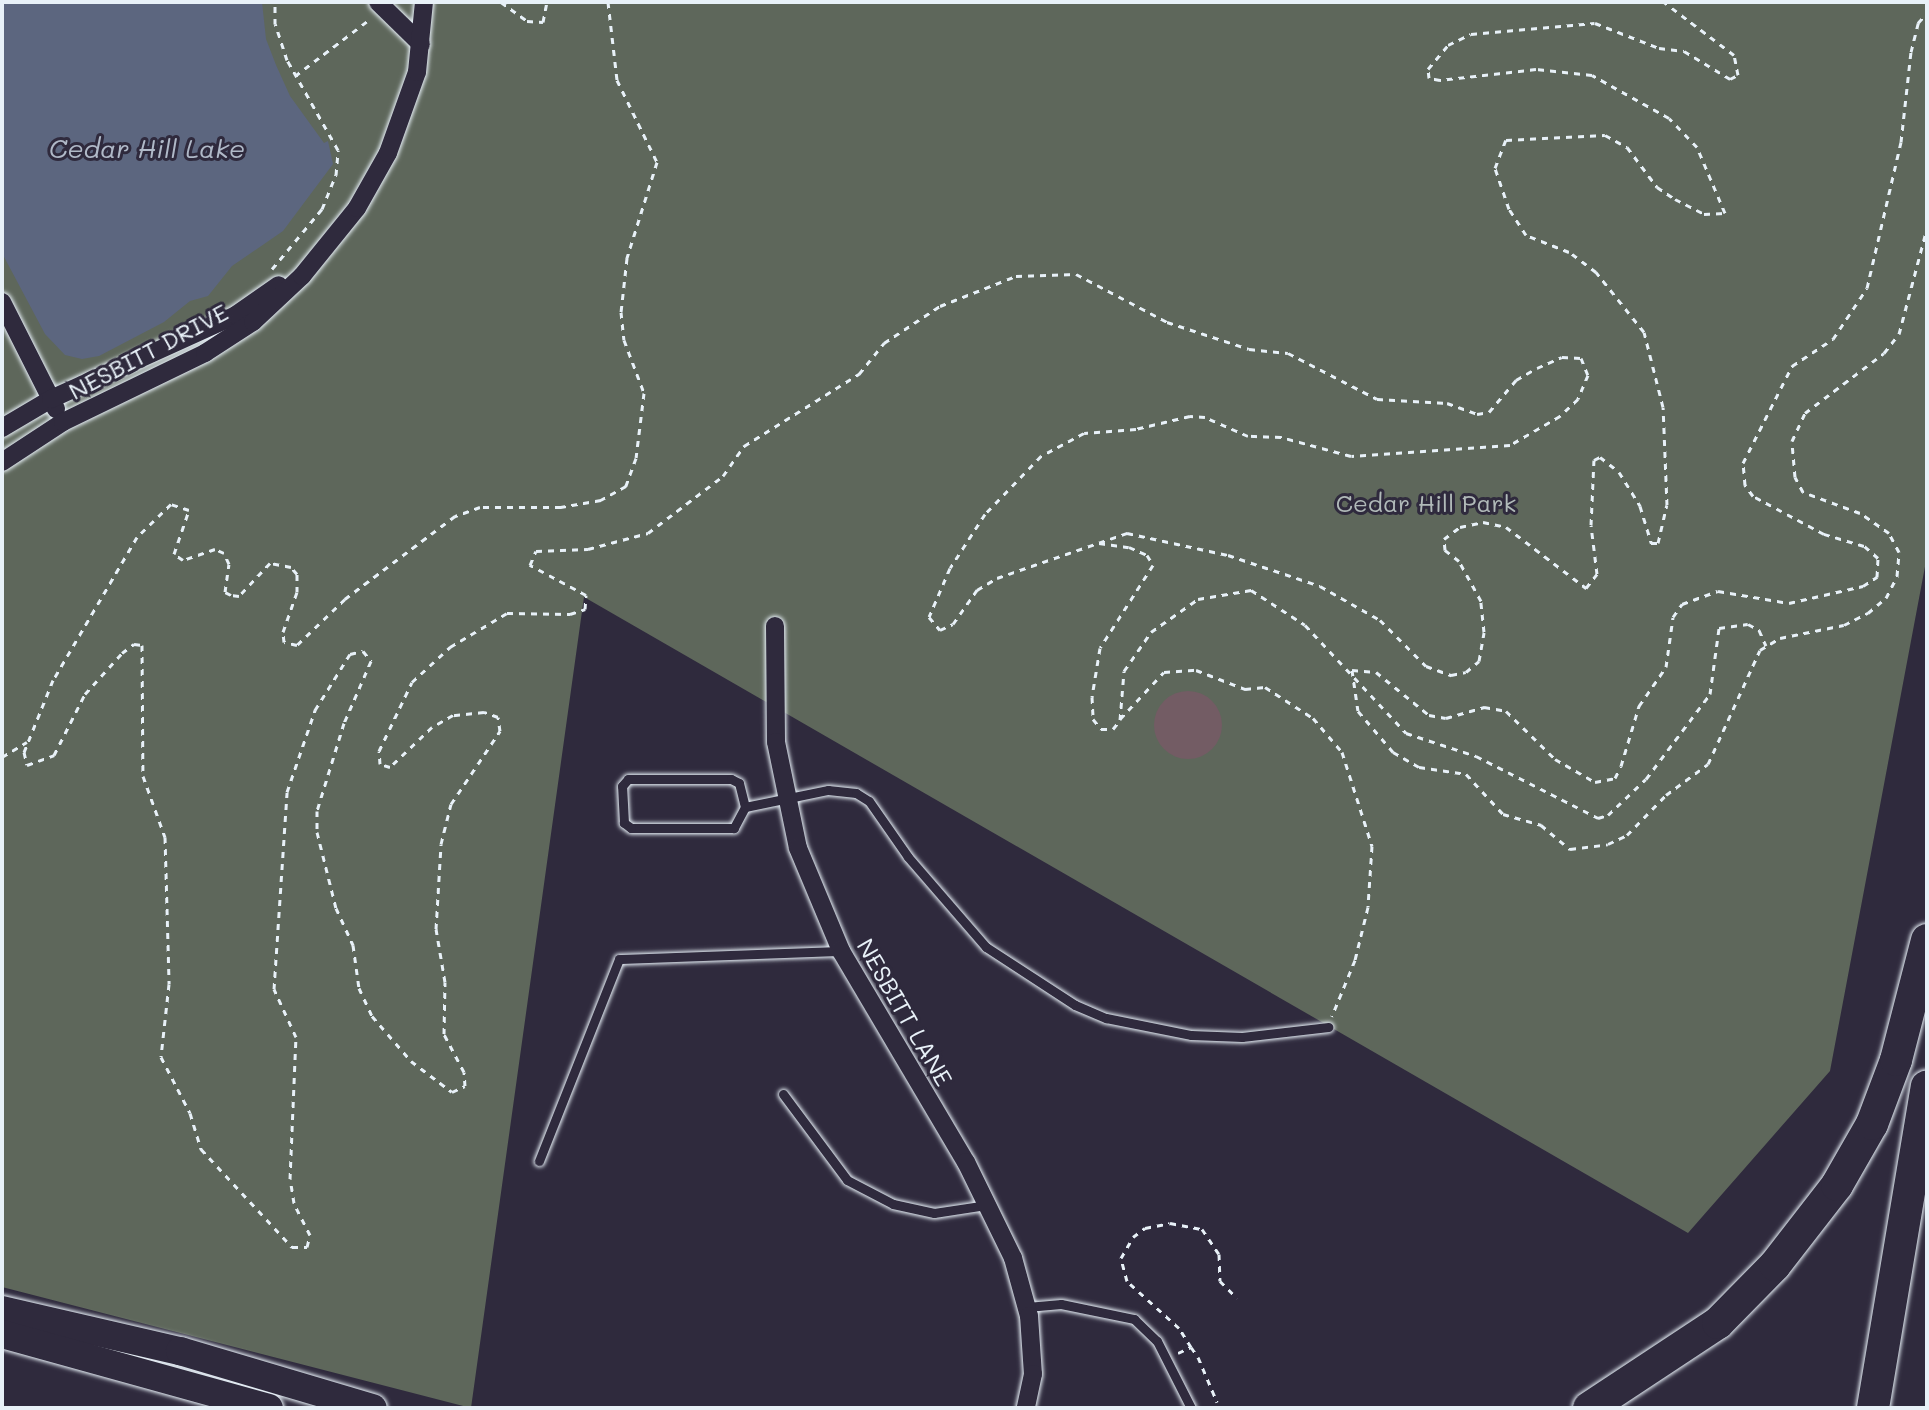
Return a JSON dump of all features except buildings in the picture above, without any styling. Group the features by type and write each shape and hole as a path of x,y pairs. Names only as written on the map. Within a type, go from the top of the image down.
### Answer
{"highway":[{"path":"1589,1408 1718,1323 1775,1265 1837,1185 1872,1124 1896,1060 1927,940"},
{"path":"1873,1408 1927,1087"}],"main road":[{"path":"2,1310 373,1408"},
{"path":"2,1334 269,1408"}],"street":[{"name":"NESBITT DRIVE","path":"2,462 63,422 171,372 253,322 302,276 338,233 374,180 400,126 421,44 424,2"},
{"path":"380,6 421,44"},
{"name":"NESBITT DRIVE","path":"2,428 51,399 236,315 338,233"},
{"path":"2,302 63,422"},
{"name":"NESBITT LANE","path":"775,626 776,742 798,848 841,951 987,1205 1013,1258 1027,1307 1033,1374 1026,1408"}],"lane":[{"path":"628,779 731,779 739,783 745,807 734,828 631,828 624,823 622,786 628,779"},
{"path":"745,807 841,790 869,801 908,857 986,947 1085,1009 1191,1035 1255,1036 1328,1027"},
{"path":"539,1161 619,959 841,951"},
{"path":"783,1094 847,1180 893,1204 934,1213 987,1205"},
{"path":"1027,1307 1061,1304 1134,1319 1168,1359 1191,1408"}],"path":[{"path":"263,277 322,209 338,162 331,131 295,76 277,32 275,2"},
{"path":"501,2 527,21 543,22 547,2"},
{"path":"608,2 617,80 657,162 627,258 621,312 624,340 644,393 636,458 626,486 601,500 561,507 480,507 455,516 345,599 297,645 284,642 283,632 297,592 297,574 291,567 270,563 239,596 225,592 229,564 224,553 215,549 183,560 174,554 189,510 171,504 137,537 53,680 27,742 27,765 54,755 85,694 122,653 134,644 142,645 143,776 165,837 169,984 161,1057 185,1102 201,1149 277,1235 292,1247 307,1247 310,1235 294,1203 290,1179 298,1057 290,1015 274,989 287,792 295,760 333,674 350,654 363,651 371,661 344,723 317,811 317,832 336,908 353,945 359,988 372,1016 411,1061 452,1092 465,1086 464,1072 444,1034 445,982 436,929 441,844 451,804 500,731 498,717 484,712 453,715 432,727 390,767 380,764 379,751 412,682 450,647 507,613 570,614 585,609 586,595 530,565 536,551 588,549 648,533 723,476 744,446 859,374 905,326 940,306 1016,276 1076,274 1105,285 1167,322 1249,349 1288,353 1377,399 1447,403 1477,414 1489,412 1516,380 1562,357 1581,358 1586,367 1578,399 1560,416 1510,445 1351,456 1281,437 1248,436 1205,417 1190,416 1136,429 1084,433 1041,456 985,514 935,598 929,617 932,626 940,630 953,624 977,590 997,578 1127,533 1156,537 1320,586 1380,620 1426,666 1451,675 1466,672 1479,661 1484,632 1481,601 1470,579 1445,550 1444,539 1460,527 1483,522 1506,527 1586,588 1597,574 1591,499 1594,460 1600,457 1619,472 1640,506 1651,543 1658,543 1667,505 1663,407 1644,332 1596,272 1569,252 1526,235 1509,209 1495,168 1506,140 1514,136 1605,135 1627,147 1657,187 1704,214 1720,217 1725,213 1724,201 1697,147 1669,118 1592,75 1536,69 1440,80 1429,78 1428,69 1448,45 1471,34 1595,23 1659,48 1695,56 1730,79 1738,75 1734,55 1664,2"},
{"path":"295,76 380,6"},
{"path":"1352,670 1376,672 1429,715 1446,718 1484,707 1506,711 1555,759 1595,782 1615,778 1621,766 1639,706 1666,667 1673,617 1682,604 1718,591 1789,603 1863,586 1877,577 1878,558 1864,546 1813,529 1753,496 1745,485 1743,463 1792,366 1833,339 1867,288 1901,142 1911,52 1918,23 1927,13"},
{"path":"1352,670 1358,711 1393,752 1419,767 1466,774 1503,814 1541,825 1570,849 1584,850 1627,835 1666,795 1699,775 1716,749 1741,683 1766,646 1868,613 1886,598 1897,576 1899,552 1889,533 1860,513 1803,492 1795,477 1792,441 1805,413 1820,398 1852,379 1899,334 1927,228"},
{"path":"1095,542 1129,547 1147,555 1153,565 1100,648 1093,676 1093,719 1101,729 1113,729 1164,672 1210,672 1245,689 1265,687 1313,718 1342,752 1372,846 1368,907 1355,960 1328,1027"},
{"path":"1120,720 1124,671 1151,632 1198,599 1232,589 1251,590 1276,602 1352,670 1381,712 1406,733 1476,756 1598,818 1608,815 1646,779 1710,694 1719,628 1748,624 1759,630 1766,646"},
{"path":"2,757 27,742"},
{"path":"1217,1402 1179,1328 1127,1281 1121,1258 1133,1237 1145,1228 1170,1223 1202,1229 1219,1254 1220,1281 1237,1298"},
{"path":"1168,1359 1191,1347"}],"green space":[{"name":"Cedar Hill Park","path":"2,2 1927,2 1927,556 1830,1071 1688,1233 584,597 471,1408 2,1287"}],"water":[{"name":"Cedar Hill Lake","path":"2,2 262,2 266,39 276,65 290,96 324,143 328,141 333,164 283,231 232,266 208,296 190,301 164,322 99,356 82,359 65,355 45,334 2,253"}]}
